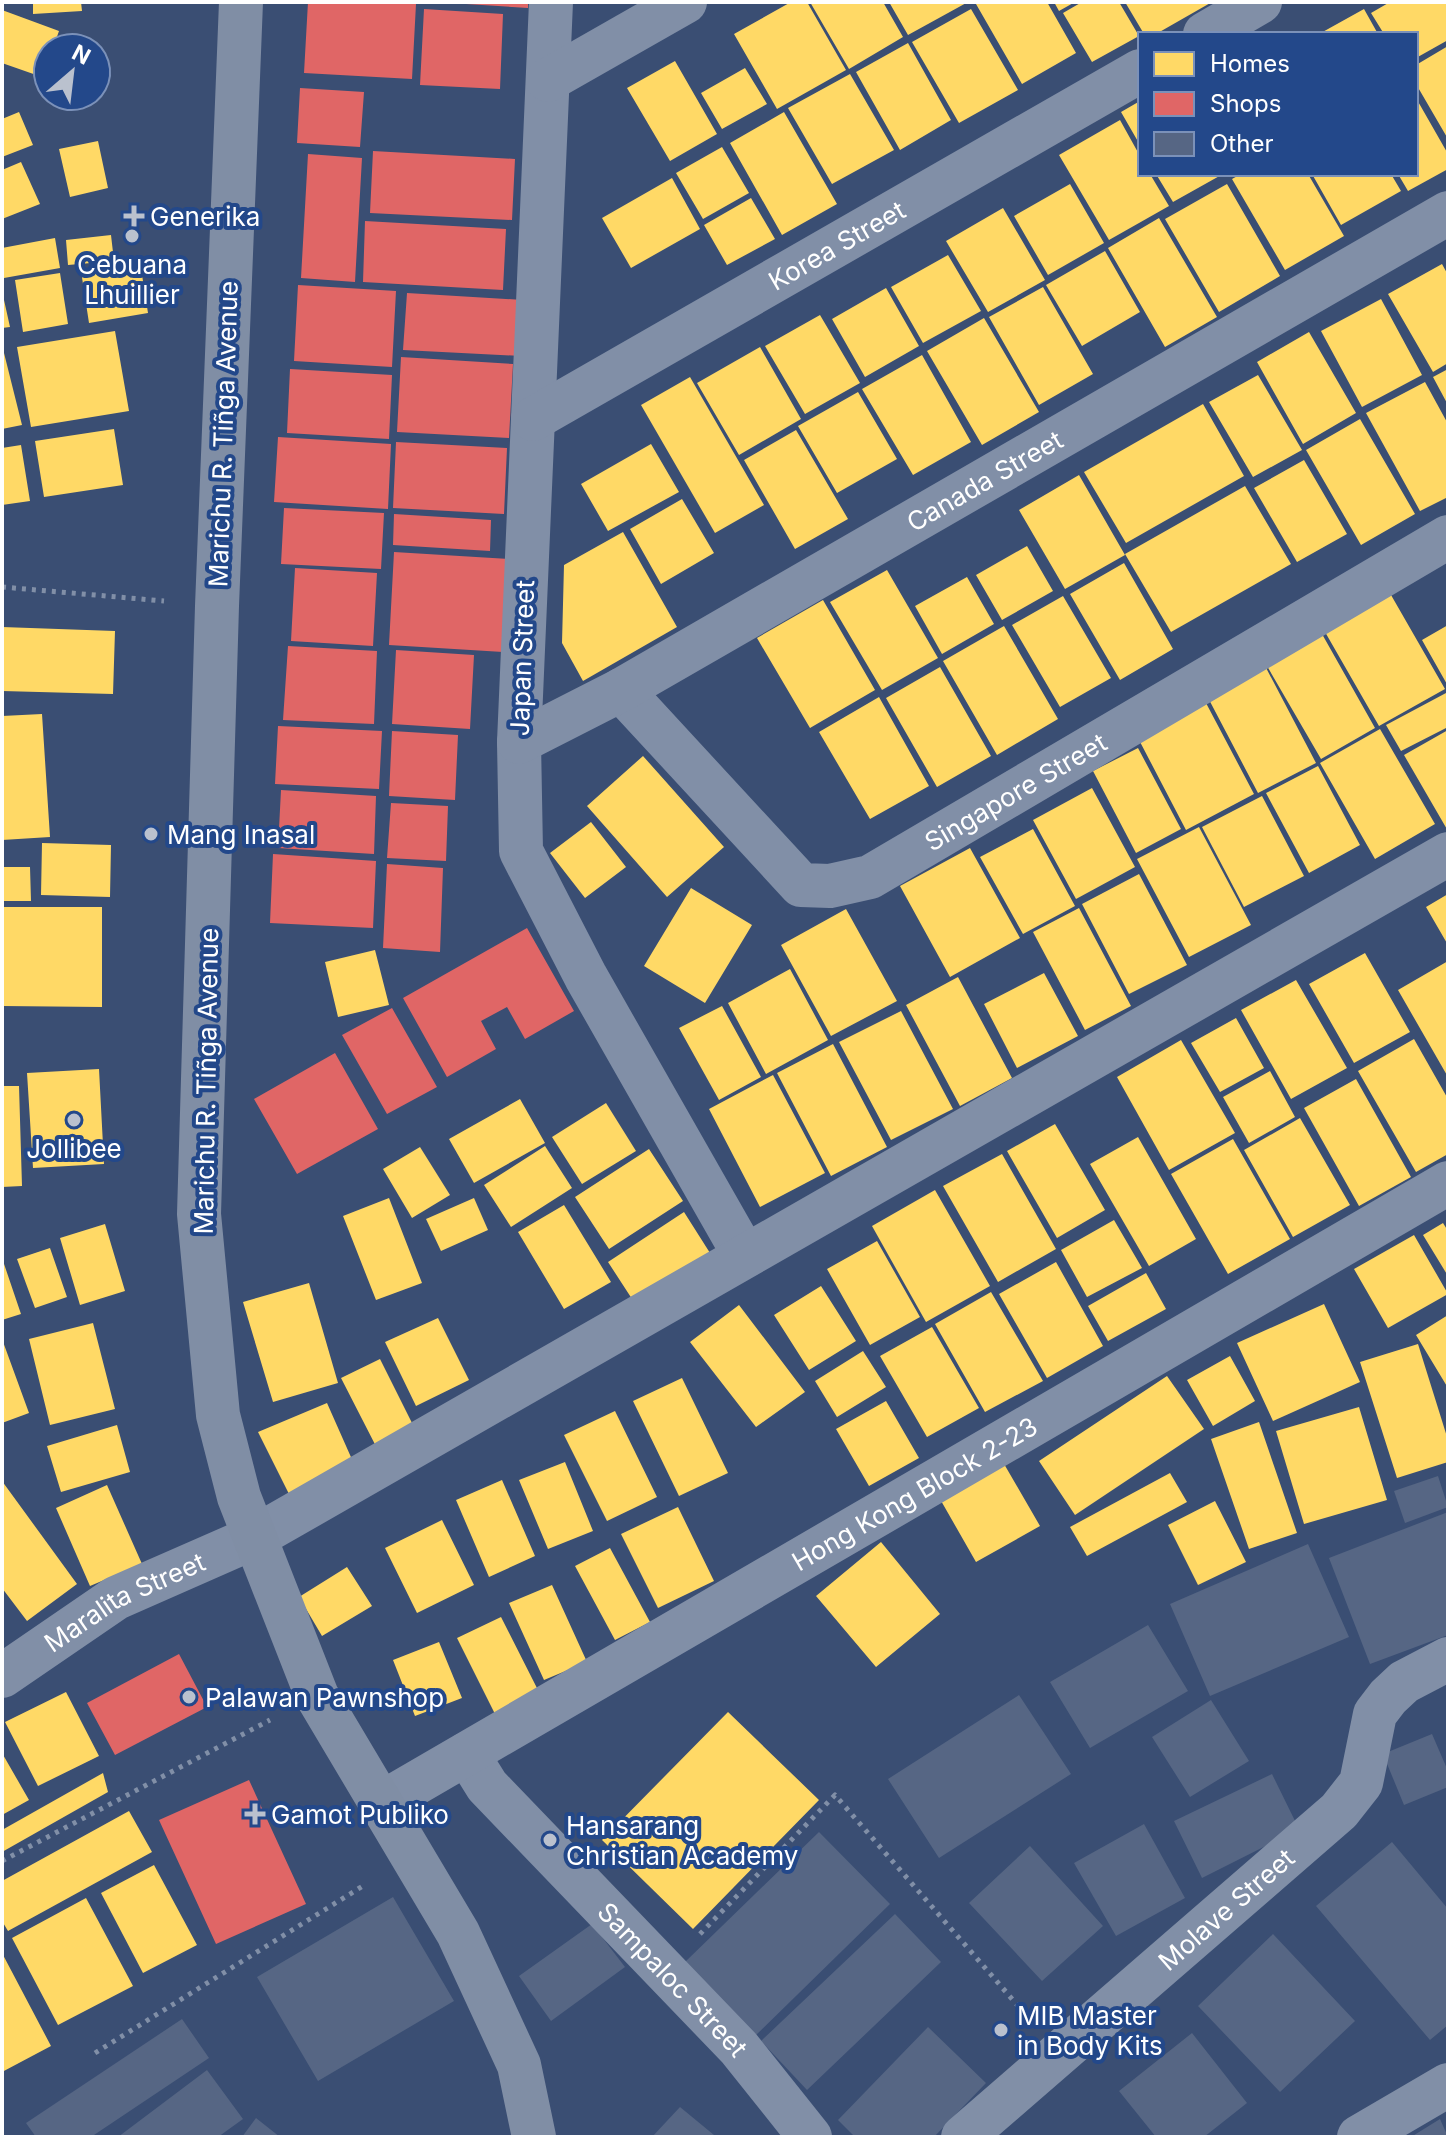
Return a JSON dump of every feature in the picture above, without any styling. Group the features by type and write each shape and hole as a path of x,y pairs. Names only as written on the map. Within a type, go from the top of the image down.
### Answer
{"main road":[{"name":"Marichu R. Tiñga Avenue","path":"241,2 217,606 199,1214 218,1415 239,1497 317,1696 458,1933 519,2065 534,2137"}],"street":[{"name":"Japan Street","path":"551,2 519,742 521,851 586,977 745,1256"},
{"path":"548,80 685,2"},
{"path":"1208,32 1260,2"},
{"name":"Korea Street","path":"533,419 1138,72"},
{"name":"Canada Street","path":"519,742 621,690 1448,213"},
{"name":"Singapore Street","path":"621,690 801,885 830,886 870,877 1448,537"},
{"name":"Maralita Street","path":"2,1676 116,1598 255,1537 1448,854"},
{"name":"Hong Kong Block 2-23","path":"380,1804 1448,1183"},
{"name":"Molave Street","path":"963,2137 1339,1811 1361,1783 1375,1714 1404,1682 1448,1659"},
{"name":"Sampaloc Street","path":"467,1754 487,1786 739,2048 810,2137"},
{"path":"1359,2137 1448,2085"}],"path":[{"path":"2,587 217,606"},
{"path":"2,1861 317,1696"},
{"path":"665,1971 835,1795 1058,2053"},
{"path":"95,2053 412,1855"}],"building: Homes":[{"path":"33,2 81,2 82,11 33,14"},
{"path":"791,2 807,2 846,70 777,109 734,34"},
{"path":"810,2 883,2 903,37 849,69"},
{"path":"889,2 968,2 908,35"},
{"path":"1047,2 1076,53 1022,84 976,4"},
{"path":"1054,2 1075,2 1059,11"},
{"path":"1082,2 1119,2 1138,37 1092,62 1063,13"},
{"path":"1125,2 1212,2 1160,32 1143,32"},
{"path":"1390,2 1448,2 1448,40 1418,57 1418,32 1383,32 1371,13"},
{"path":"971,9 1018,90 959,123 912,42"},
{"path":"1364,9 1377,32 1323,32"},
{"path":"2,10 59,31 32,32 32,74 2,63"},
{"path":"908,43 951,120 900,150 856,72"},
{"path":"1448,46 1448,139 1418,87 1418,64"},
{"path":"675,61 717,134 670,161 627,88"},
{"path":"745,68 767,104 722,129 701,93"},
{"path":"850,74 894,150 832,184 788,108"},
{"path":"1138,102 1138,142 1121,112"},
{"path":"1418,102 1448,154 1448,169 1408,191 1399,176 1418,176"},
{"path":"19,112 33,145 2,157 2,119"},
{"path":"784,112 837,204 782,235 730,143"},
{"path":"1120,120 1138,152 1138,176 1151,176 1169,206 1109,240 1059,155"},
{"path":"98,141 108,188 70,197 59,149"},
{"path":"722,147 749,193 703,219 676,173"},
{"path":"21,162 40,204 2,219 2,170"},
{"path":"1157,176 1219,176 1173,202"},
{"path":"1237,176 1309,176 1344,236 1285,270 1232,179"},
{"path":"1313,176 1392,176 1401,191 1341,225"},
{"path":"672,178 700,229 631,268 602,218"},
{"path":"1070,184 1104,243 1048,275 1014,216"},
{"path":"1227,184 1280,276 1219,312 1165,219"},
{"path":"751,198 775,239 727,265 704,225"},
{"path":"1003,208 1045,280 988,312 946,241"},
{"path":"1159,218 1217,317 1165,347 1108,248"},
{"path":"111,235 114,261 68,265 66,240"},
{"path":"55,238 60,268 4,278 2,248"},
{"path":"1105,251 1140,312 1082,346 1046,285"},
{"path":"948,255 981,311 923,343 891,287"},
{"path":"140,262 148,313 89,323 81,271"},
{"path":"1442,264 1448,275 1448,363 1433,372 1388,294"},
{"path":"60,273 68,324 23,332 15,280"},
{"path":"1043,287 1093,374 1039,405 989,317"},
{"path":"886,288 919,346 865,377 832,319"},
{"path":"2,291 10,327 2,328"},
{"path":"1381,299 1422,375 1362,407 1321,331"},
{"path":"820,315 860,383 805,414 765,346"},
{"path":"984,318 1039,412 982,445 927,351"},
{"path":"115,331 129,411 31,427 17,347"},
{"path":"1309,332 1356,413 1303,444 1257,362"},
{"path":"2,345 22,425 2,429"},
{"path":"760,347 801,419 739,455 697,383"},
{"path":"922,355 971,442 913,475 862,389"},
{"path":"1448,369 1448,405 1433,377"},
{"path":"1258,375 1302,450 1253,477 1209,402"},
{"path":"690,377 764,505 715,533 641,405"},
{"path":"1425,382 1448,424 1448,497 1420,511 1366,413"},
{"path":"858,392 897,459 837,493 798,426"},
{"path":"1203,404 1244,476 1126,543 1084,472"},
{"path":"1360,419 1415,514 1361,545 1306,450"},
{"path":"114,429 123,485 44,497 35,441"},
{"path":"796,430 848,519 795,549 744,460"},
{"path":"651,444 679,492 608,531 581,484"},
{"path":"21,445 30,501 2,505 2,448"},
{"path":"1304,460 1347,534 1297,562 1254,488"},
{"path":"1079,475 1125,555 1065,589 1019,510"},
{"path":"1245,486 1291,564 1171,632 1125,554"},
{"path":"682,499 714,553 661,584 630,529"},
{"path":"623,532 677,627 583,681 562,643 564,565"},
{"path":"1027,546 1053,591 1002,620 976,575"},
{"path":"1124,563 1173,649 1120,680 1070,594"},
{"path":"887,570 938,658 882,690 830,602"},
{"path":"967,577 994,624 942,654 915,606"},
{"path":"1387,588 1445,689 1379,726 1321,625"},
{"path":"1063,596 1111,678 1060,707 1012,625"},
{"path":"823,600 875,690 810,728 757,638"},
{"path":"1448,625 1448,686 1422,640"},
{"path":"1004,626 1058,719 997,755 943,661"},
{"path":"2,627 115,631 113,694 2,691"},
{"path":"1322,634 1375,728 1321,759 1267,666"},
{"path":"1263,662 1316,763 1258,793 1205,692"},
{"path":"940,667 991,756 937,787 886,698"},
{"path":"1446,693 1448,727 1401,751 1386,725"},
{"path":"879,697 929,786 870,819 819,732"},
{"path":"1206,703 1254,794 1186,830 1138,738"},
{"path":"42,714 50,837 2,840 2,716"},
{"path":"1380,729 1435,824 1375,859 1320,763"},
{"path":"1448,730 1448,831 1404,755"},
{"path":"1138,748 1181,829 1136,853 1093,771"},
{"path":"643,756 724,847 667,897 587,806"},
{"path":"1318,766 1360,845 1309,873 1266,793"},
{"path":"1092,788 1135,867 1076,899 1033,820"},
{"path":"1262,796 1304,876 1244,907 1202,827"},
{"path":"591,822 626,867 585,898 550,853"},
{"path":"1199,827 1251,925 1189,957 1137,859"},
{"path":"1033,829 1075,906 1023,934 980,857"},
{"path":"42,843 111,845 110,897 41,895"},
{"path":"970,848 1020,938 950,977 900,886"},
{"path":"2,867 30,867 31,901 2,901"},
{"path":"1139,874 1187,965 1129,994 1082,904"},
{"path":"691,888 752,925 705,1003 644,966"},
{"path":"1448,894 1448,945 1426,907"},
{"path":"2,907 102,907 102,1007 2,1006"},
{"path":"1079,908 1131,1006 1085,1030 1033,932"},
{"path":"846,909 897,1001 831,1036 781,945"},
{"path":"375,950 389,1005 338,1017 325,962"},
{"path":"1365,953 1410,1032 1354,1063 1309,984"},
{"path":"1448,961 1448,1077 1398,990"},
{"path":"790,969 828,1040 766,1074 728,1003"},
{"path":"1044,973 1078,1036 1017,1068 984,1004"},
{"path":"958,977 1012,1078 960,1106 906,1005"},
{"path":"1296,980 1347,1068 1291,1099 1241,1010"},
{"path":"722,1006 761,1077 719,1100 679,1028"},
{"path":"901,1011 953,1109 891,1140 839,1042"},
{"path":"1236,1018 1264,1068 1220,1092 1191,1043"},
{"path":"1414,1039 1448,1099 1448,1154 1416,1172 1358,1071"},
{"path":"1181,1040 1235,1133 1169,1170 1117,1077"},
{"path":"833,1044 887,1147 831,1176 777,1073"},
{"path":"99,1069 104,1164 33,1168 27,1073"},
{"path":"1270,1071 1295,1117 1249,1143 1223,1097"},
{"path":"773,1075 825,1173 760,1207 709,1109"},
{"path":"1356,1079 1411,1177 1359,1206 1304,1108"},
{"path":"2,1086 19,1086 22,1186 2,1187"},
{"path":"520,1099 545,1143 474,1183 449,1139"},
{"path":"606,1103 636,1151 582,1184 552,1137"},
{"path":"1300,1118 1350,1205 1293,1237 1244,1150"},
{"path":"1055,1124 1105,1210 1057,1238 1007,1151"},
{"path":"1138,1137 1196,1239 1149,1266 1090,1164"},
{"path":"1233,1139 1290,1239 1228,1274 1171,1174"},
{"path":"545,1146 572,1188 511,1227 484,1185"},
{"path":"420,1147 450,1195 412,1218 383,1169"},
{"path":"649,1149 683,1201 609,1249 575,1197"},
{"path":"1002,1154 1056,1249 998,1282 943,1186"},
{"path":"935,1190 990,1286 926,1322 872,1226"},
{"path":"389,1198 422,1283 376,1300 343,1216"},
{"path":"474,1198 488,1230 441,1251 426,1219"},
{"path":"564,1205 611,1282 564,1309 518,1232"},
{"path":"684,1212 710,1253 634,1302 608,1262"},
{"path":"1114,1220 1142,1268 1087,1297 1061,1250"},
{"path":"1443,1223 1448,1231 1448,1276 1423,1235"},
{"path":"105,1224 125,1291 80,1305 60,1238"},
{"path":"1414,1235 1448,1294 1388,1328 1354,1269"},
{"path":"877,1241 920,1317 870,1345 827,1269"},
{"path":"50,1248 67,1297 35,1308 17,1259"},
{"path":"2,1258 21,1314 2,1320"},
{"path":"1056,1262 1103,1346 1047,1378 999,1294"},
{"path":"1146,1273 1166,1309 1108,1341 1088,1306"},
{"path":"309,1283 338,1383 273,1402 243,1302"},
{"path":"821,1286 856,1341 809,1370 774,1315"},
{"path":"991,1292 1043,1381 985,1412 935,1324"},
{"path":"1324,1304 1360,1382 1273,1421 1237,1343"},
{"path":"739,1305 805,1392 756,1427 690,1342"},
{"path":"1448,1315 1448,1388 1416,1335"},
{"path":"438,1318 469,1380 416,1406 385,1342"},
{"path":"93,1323 115,1409 50,1425 29,1339"},
{"path":"932,1327 979,1408 927,1437 880,1356"},
{"path":"2,1339 29,1413 2,1423"},
{"path":"1418,1344 1448,1440 1448,1462 1397,1478 1360,1362"},
{"path":"863,1351 886,1387 837,1417 815,1381"},
{"path":"1230,1356 1255,1401 1213,1426 1187,1380"},
{"path":"380,1359 421,1441 383,1460 341,1378"},
{"path":"1167,1376 1204,1429 1075,1515 1039,1461"},
{"path":"682,1378 728,1473 679,1496 633,1401"},
{"path":"886,1401 919,1458 869,1486 836,1429"},
{"path":"327,1403 358,1473 291,1498 258,1432"},
{"path":"1359,1407 1387,1500 1304,1524 1276,1431"},
{"path":"615,1411 657,1497 607,1521 564,1435"},
{"path":"1259,1422 1297,1533 1249,1549 1211,1439"},
{"path":"117,1425 130,1472 61,1492 47,1446"},
{"path":"1000,1457 1040,1526 976,1562 936,1492"},
{"path":"565,1462 593,1531 548,1549 519,1480"},
{"path":"1170,1473 1187,1502 1087,1556 1070,1527"},
{"path":"502,1480 535,1556 489,1577 456,1500"},
{"path":"2,1481 77,1584 27,1621 2,1588"},
{"path":"107,1485 142,1564 90,1586 56,1508"},
{"path":"1215,1501 1246,1562 1198,1585 1168,1525"},
{"path":"678,1507 714,1581 658,1608 621,1534"},
{"path":"442,1520 474,1585 417,1613 385,1548"},
{"path":"881,1542 940,1614 876,1667 816,1596"},
{"path":"610,1548 650,1622 615,1640 575,1566"},
{"path":"347,1567 372,1606 322,1636 299,1597"},
{"path":"552,1585 587,1662 544,1680 509,1603"},
{"path":"501,1617 541,1696 497,1718 457,1638"},
{"path":"439,1642 462,1698 415,1716 393,1660"},
{"path":"66,1692 99,1756 38,1786 5,1722"},
{"path":"728,1712 819,1800 693,1929 602,1840"},
{"path":"2,1753 29,1800 2,1815"},
{"path":"103,1773 108,1792 2,1852 2,1830"},
{"path":"129,1811 152,1852 8,1931 2,1921 2,1881"},
{"path":"154,1865 197,1945 143,1973 101,1893"},
{"path":"86,1898 133,1986 58,2025 12,1938"},
{"path":"2,1953 51,2046 2,2072"}],"building: Shops":[{"path":"308,2 416,4 412,79 304,73"},
{"path":"528,2 528,8 466,4"},
{"path":"424,9 503,14 500,89 420,85"},
{"path":"300,88 364,92 360,147 297,143"},
{"path":"373,151 515,159 512,220 370,213"},
{"path":"308,154 362,158 355,282 301,278"},
{"path":"365,221 506,229 503,290 363,282"},
{"path":"298,285 396,291 392,367 294,361"},
{"path":"407,293 523,300 521,356 403,350"},
{"path":"401,357 513,364 509,438 397,432"},
{"path":"290,369 392,375 389,439 287,433"},
{"path":"278,437 391,444 388,509 274,502"},
{"path":"396,442 507,448 504,514 393,508"},
{"path":"284,508 384,513 381,569 281,564"},
{"path":"394,514 491,520 490,551 393,545"},
{"path":"394,552 509,559 503,652 389,645"},
{"path":"295,568 377,573 373,646 291,641"},
{"path":"288,646 377,651 374,724 283,720"},
{"path":"396,650 474,655 470,729 392,724"},
{"path":"278,726 382,731 379,789 275,784"},
{"path":"392,731 458,735 455,800 389,796"},
{"path":"281,790 376,796 374,854 278,848"},
{"path":"391,803 448,806 446,861 387,858"},
{"path":"273,854 376,861 373,928 270,923"},
{"path":"387,864 443,868 440,952 383,948"},
{"path":"527,928 574,1011 525,1039 507,1007 481,1021 496,1049 447,1077 403,998"},
{"path":"392,1008 437,1087 387,1114 342,1035"},
{"path":"335,1053 378,1129 297,1174 254,1099"},
{"path":"179,1654 207,1707 115,1755 87,1703"},
{"path":"249,1780 306,1904 216,1944 159,1820"}],"building: Other":[{"path":"1438,1476 1448,1507 1405,1523 1394,1491"},
{"path":"1448,1512 1448,1635 1370,1664 1329,1558"},
{"path":"1308,1544 1349,1637 1210,1696 1170,1604"},
{"path":"1148,1625 1188,1691 1090,1748 1050,1682"},
{"path":"1019,1695 1071,1774 939,1858 888,1779"},
{"path":"1211,1700 1249,1761 1190,1797 1152,1737"},
{"path":"1432,1734 1448,1771 1448,1787 1404,1805 1383,1754"},
{"path":"1272,1774 1299,1829 1202,1878 1174,1821"},
{"path":"1144,1824 1185,1898 1116,1936 1074,1863"},
{"path":"819,1832 890,1904 755,2036 684,1963"},
{"path":"1392,1842 1448,1909 1448,2025 1430,2040 1316,1906"},
{"path":"1030,1846 1103,1926 1042,1981 969,1903"},
{"path":"393,1897 454,2001 318,2081 257,1977"},
{"path":"895,1914 941,1962 807,2090 761,2041"},
{"path":"592,1924 625,1967 551,2021 519,1976"},
{"path":"1273,1934 1355,2021 1280,2092 1198,2006"},
{"path":"182,2019 209,2058 91,2137 36,2137 26,2123"},
{"path":"928,2027 986,2083 934,2137 855,2137 838,2120"},
{"path":"1192,2033 1247,2103 1204,2137 1156,2137 1119,2091"},
{"path":"207,2070 243,2119 218,2137 118,2137"},
{"path":"680,2107 714,2135 652,2137"},
{"path":"256,2118 280,2137 242,2137"},
{"path":"1440,2119 1448,2137 1411,2137"}],"place":[{"name":"Generika","path":"134,216"},
{"name":"Cebuana Lhuillier","path":"132,236"},
{"name":"Mang Inasal","path":"151,834"},
{"name":"Jollibee","path":"74,1120"},
{"name":"Palawan Pawnshop","path":"189,1697"},
{"name":"Gamot Publiko","path":"255,1814"},
{"name":"Hansarang Christian Academy","path":"550,1840"},
{"name":"MIB Master in Body Kits","path":"1001,2030"}]}
